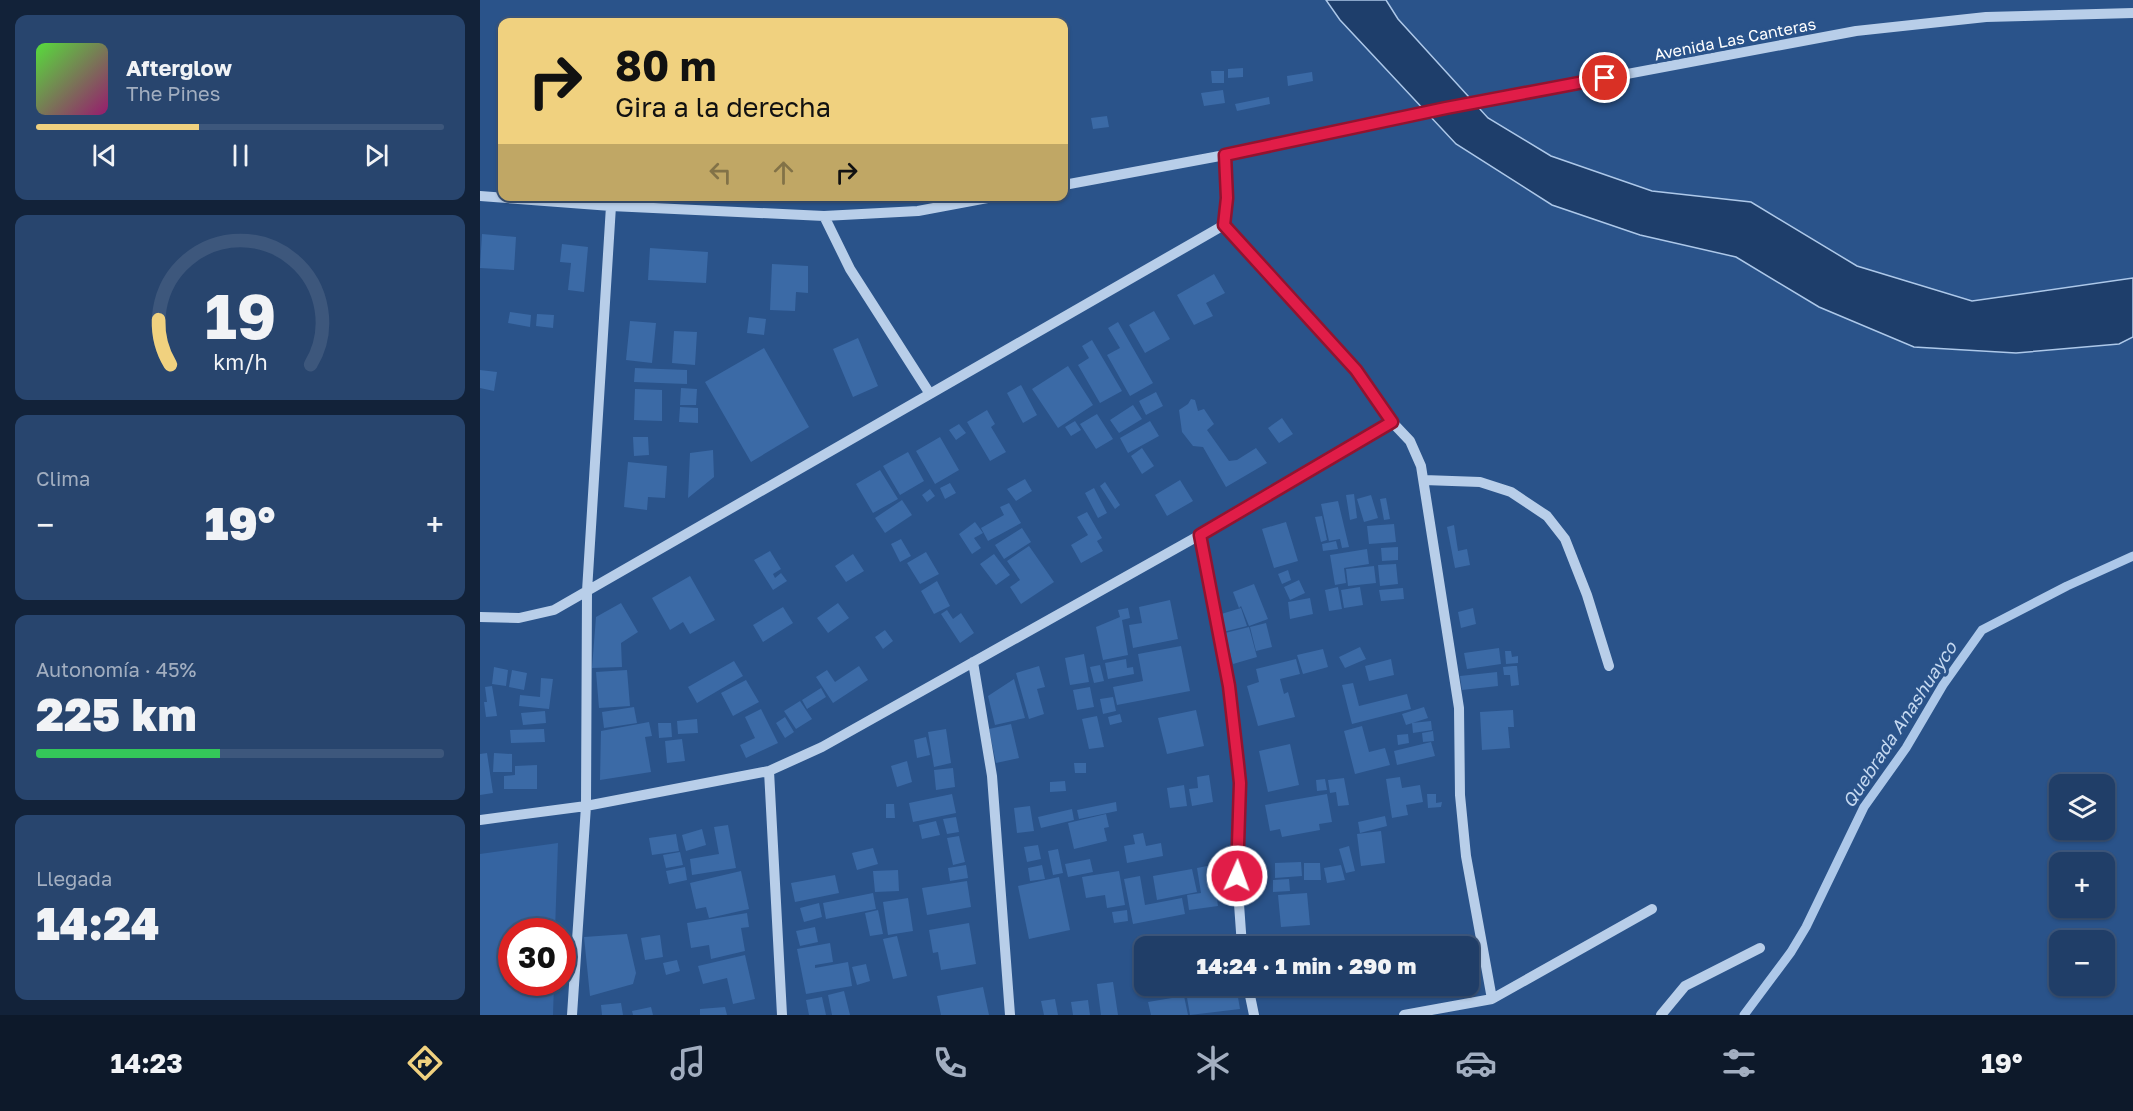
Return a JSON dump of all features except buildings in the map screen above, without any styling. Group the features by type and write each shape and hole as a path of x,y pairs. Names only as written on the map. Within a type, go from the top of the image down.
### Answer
{"street":[{"name":"Avenida Las Canteras","path":"1068,183 1225,155 1446,108 1856,32 1986,17 2133,13"},
{"path":"1225,155 1227,198 1224,225 1356,370 1392,422 1410,441 1421,466 1459,708 1460,795 1466,856 1492,999"},
{"path":"480,196 498,197"},
{"path":"546,201 824,216 918,211 971,201"},
{"path":"572,1015 586,806 587,591 611,206"},
{"path":"824,216 850,269 930,394"},
{"path":"480,617 519,618 554,610 1224,225"},
{"path":"480,820 586,806 769,771 822,747 1200,535 1392,422"},
{"path":"1424,480 1480,482 1511,492 1547,516 1565,539 1587,595 1608,666"},
{"path":"1200,535 1229,686 1240,783 1237,876 1241,936"},
{"path":"973,662 992,776 1010,1015"},
{"path":"769,771 782,1015"},
{"path":"1404,1015 1492,999 1652,909"},
{"path":"1661,1015 1685,986 1760,948"},
{"path":"1250,996 1254,1015"}],"shaded area":[{"path":"1326,0 1386,0 1398,19 1488,118 1551,156 1652,191 1751,202 1857,266 1972,301 2133,278 2133,337 2119,344 2016,353 1914,347 1819,307 1736,257 1640,235 1552,205 1456,144 1340,20"},
{"path":"558,843 555,918 498,918 498,996 554,996 553,1015 480,1015 480,854"}],"waterway":[{"name":"Quebrada Anashuayco","path":"1744,1015 1791,952 1806,927 1864,807 1906,748 1943,685 1982,630 2067,586 2133,556"}],"route":[{"path":"1237,876 1240,783 1238,764 1229,686 1200,535 1392,422 1356,370 1224,225 1227,198 1225,155 1446,108 1605,78"}]}
